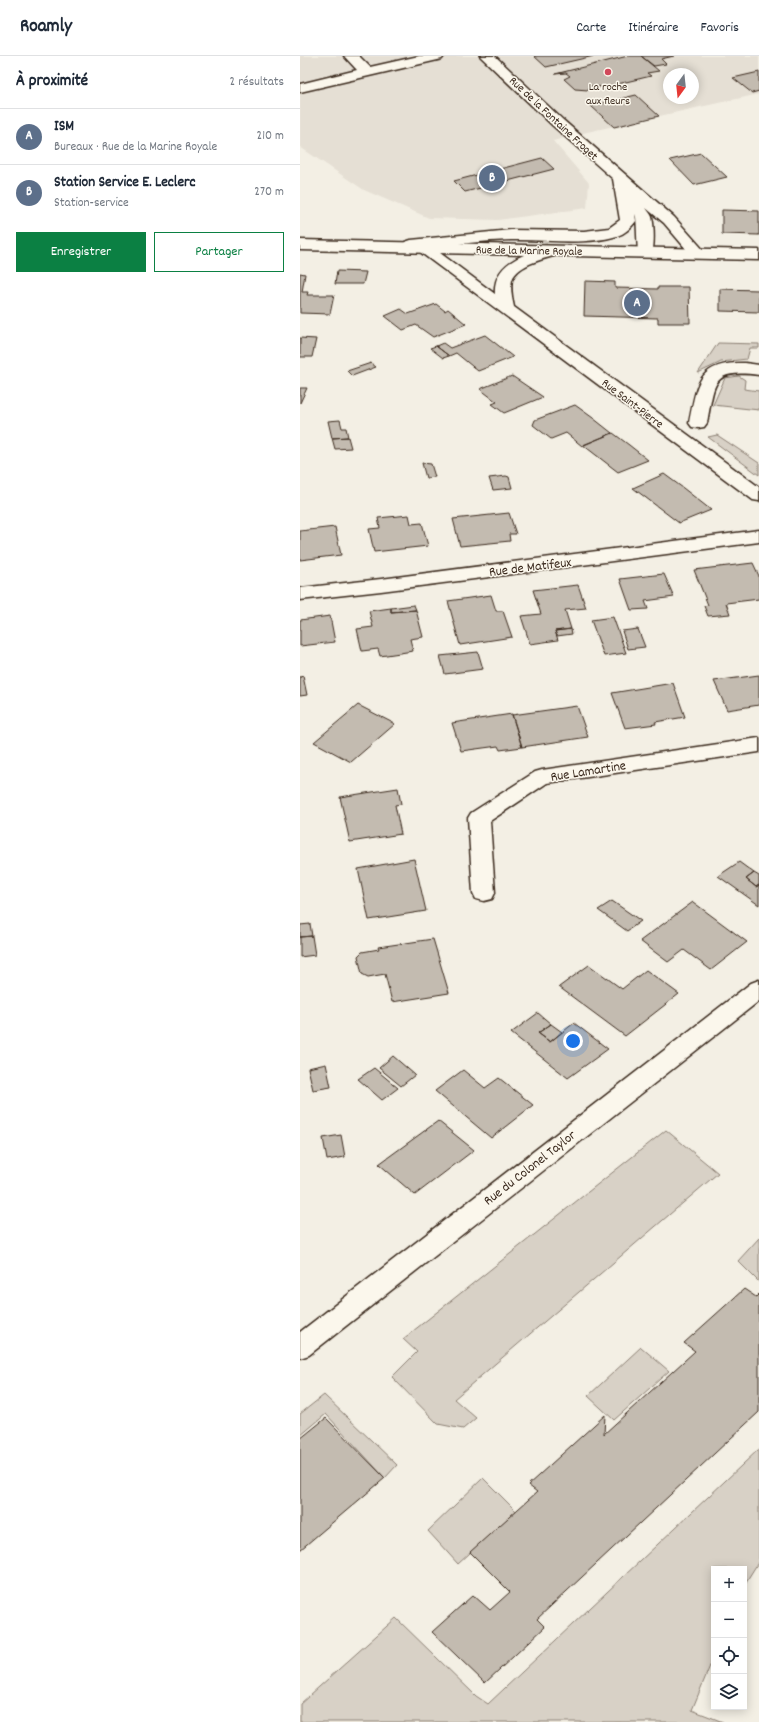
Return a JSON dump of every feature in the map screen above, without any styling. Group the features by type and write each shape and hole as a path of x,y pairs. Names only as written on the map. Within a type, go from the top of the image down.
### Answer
{"street":[{"path":"351,56 367,72"},
{"name":"Rue de la Fontaine Froget","path":"487,56 558,123 669,220 698,253"},
{"path":"300,74 305,87 429,57"},
{"path":"395,247 469,238 511,235 584,236 614,232 628,221 621,179"},
{"name":"Rue de la Fontaine Froget","path":"621,179 644,217 646,240 645,252"},
{"name":"Rue de la Marine Royale","path":"300,246 759,254"},
{"name":"Rue Saint-Pierre","path":"423,248 759,496"},
{"path":"506,309 502,286 508,271 522,261 555,250"},
{"path":"698,423 707,382 717,374 732,368 759,370"},
{"name":"Rue de Matifeux","path":"300,594 381,585 759,536"},
{"name":"Rue Lamartine","path":"484,894 479,818 542,778 759,745"},
{"name":"Rue du Colonel Taylor","path":"300,1347 759,989"}],"shaded area":[{"path":"300,56 759,56 759,94 587,132 553,141 589,183 587,208 498,220 429,218 364,190 300,147"},
{"path":"718,343 759,344 759,348 750,348 747,359 721,362 698,373"},
{"path":"739,376 745,380 744,389 759,391 759,410 713,405 725,378"},
{"path":"717,435 759,463 759,475 708,437"},
{"path":"666,1130 718,1173 454,1399 476,1418 463,1429 438,1424 392,1377 417,1352 403,1339"},
{"path":"759,1238 759,1282 738,1261"},
{"path":"641,1347 669,1371 614,1420 588,1396"},
{"path":"324,1395 397,1465 385,1478 326,1414 300,1436 300,1414"},
{"path":"759,1449 759,1561 747,1580 747,1566 711,1566 711,1663 692,1710 723,1722 300,1722 300,1704 396,1618 476,1696 488,1704"},
{"path":"483,1478 516,1511 458,1564 428,1531"}],"building":[{"path":"534,56 594,56 546,67"},
{"name":"La roche aux fleurs","path":"628,56 641,56 659,71 647,73 651,76 605,87 589,86 588,90 575,89 564,79 570,76 566,73 555,74"},
{"path":"641,56 674,56 661,59 666,64 654,66"},
{"path":"759,72 759,91 752,93 733,78"},
{"path":"636,95 659,116 614,127 591,106"},
{"path":"701,153 727,177 694,185 670,160"},
{"path":"542,158 554,169 465,192 454,181"},
{"path":"722,210 759,211 759,235 722,234"},
{"path":"337,271 366,272 363,284 335,284"},
{"path":"300,273 305,274 302,292 308,292 307,295 334,295 330,314 300,313"},
{"path":"585,281 615,282 615,288 658,289 658,287 689,287 690,323 658,323 658,318 584,316"},
{"path":"720,289 759,290 759,312 720,311"},
{"path":"436,304 445,311 448,309 466,324 433,337 416,325 403,330 385,316 401,309 408,314"},
{"path":"485,335 513,357 478,371 456,353 449,356 436,346 443,343 450,348"},
{"path":"300,338 316,339 312,357 300,357"},
{"path":"436,346 449,356 443,358 430,348"},
{"path":"371,363 376,367 352,376 347,371"},
{"path":"512,376 543,397 504,413 492,404 497,402 480,389"},
{"path":"300,388 307,388 300,403"},
{"path":"575,405 612,433 582,446 566,433 551,439 533,425 535,420"},
{"path":"340,420 342,428 346,428 348,437 332,438 328,421"},
{"path":"613,433 648,460 618,472 583,445"},
{"path":"348,437 351,448 335,449 332,438"},
{"path":"422,463 431,464 435,477 426,478"},
{"path":"664,474 711,510 679,523 633,488"},
{"path":"509,477 512,488 493,490 489,478"},
{"path":"509,513 516,534 509,534 510,541 460,546 453,519"},
{"path":"409,515 411,524 422,523 428,546 374,552 369,529 380,528 378,518"},
{"path":"335,527 341,555 300,560 300,531"},
{"path":"753,563 759,576 759,599 726,603 730,614 708,616 704,606 708,605 694,570"},
{"path":"664,574 674,597 645,601 648,609 631,610 620,579"},
{"path":"578,585 586,608 565,610 571,629 555,631 558,640 530,644 521,616 541,614 533,590"},
{"path":"491,595 496,611 503,611 512,637 460,645 448,601"},
{"path":"414,605 416,610 391,612 391,608"},
{"path":"391,608 391,612 416,610 423,637 410,639 413,651 380,656 378,649 362,651 357,629 373,627 369,611"},
{"path":"330,616 335,642 300,646 300,620"},
{"path":"613,617 626,653 604,656 591,620"},
{"path":"571,629 572,634 557,636 555,631"},
{"path":"638,629 645,647 628,649 622,631"},
{"path":"478,652 483,669 445,674 440,656"},
{"path":"759,675 759,705 727,710 714,681"},
{"path":"303,676 307,695 300,696 300,677"},
{"path":"673,683 685,717 655,722 656,724 625,728 612,693"},
{"path":"358,705 395,724 351,762 314,742"},
{"path":"577,706 588,737 522,747 512,715"},
{"path":"512,714 522,747 500,750 498,746 461,751 452,723"},
{"path":"398,788 401,804 395,805 401,834 350,842 340,797"},
{"path":"414,859 426,911 369,920 358,869"},
{"path":"739,862 754,873 746,879 756,887 759,885 759,905 718,876"},
{"path":"754,873 759,876 759,885 756,887 746,879"},
{"path":"612,901 641,921 627,931 598,910"},
{"path":"693,902 747,942 711,970 684,950 668,962 640,941"},
{"path":"310,924 312,936 300,937 300,925"},
{"path":"312,936 315,955 300,957 300,937"},
{"path":"433,939 449,993 392,1002 385,974 368,977 362,974 358,956 362,952 379,949 378,947"},
{"path":"589,965 622,989 646,970 679,994 625,1036 559,987"},
{"path":"538,1013 551,1024 538,1033 550,1042 574,1023 608,1049 568,1078 511,1033"},
{"path":"551,1024 562,1032 550,1042 538,1033"},
{"path":"393,1056 415,1075 401,1086 379,1068"},
{"path":"326,1064 331,1087 313,1090 308,1068"},
{"path":"374,1068 398,1088 382,1100 358,1079"},
{"path":"463,1070 485,1088 499,1078 533,1105 491,1138 435,1091"},
{"path":"438,1121 474,1150 415,1195 379,1164"},
{"path":"341,1135 345,1157 327,1160 323,1138"},
{"path":"744,1289 756,1297 759,1294 759,1412 537,1619 545,1627 485,1683 432,1632 473,1595 490,1610 510,1592 470,1552 537,1492 528,1485 605,1415 604,1434 695,1351 684,1343"},
{"path":"326,1418 385,1478 300,1550 300,1439"}],"place":[{"name":"La roche aux fleurs","path":"608,72"},
{"name":"Station Service E. Leclerc","path":"492,178"},
{"name":"ISM","path":"637,303"}]}
